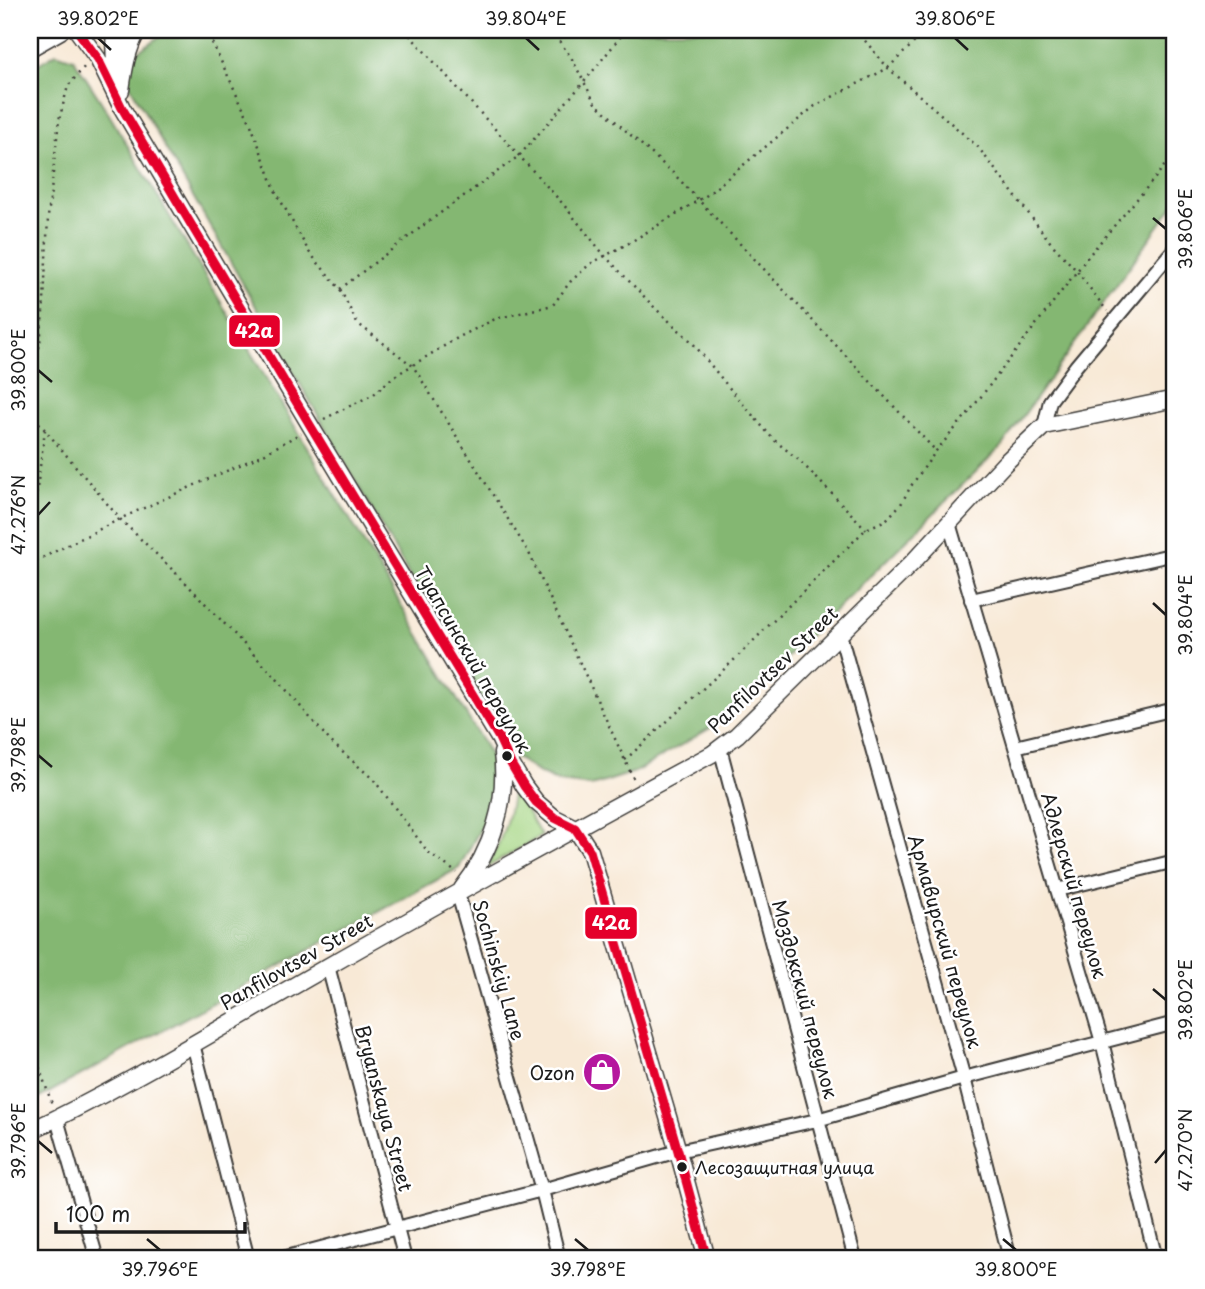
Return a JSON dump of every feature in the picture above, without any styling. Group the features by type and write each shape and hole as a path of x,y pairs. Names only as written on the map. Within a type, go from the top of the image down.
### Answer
{"main road":[{"path":"30,47 60,30"},
{"path":"121,99 124,64 137,30"}],"street":[{"name":"Туапсинский переулок","path":"77,30 98,59 310,425 499,737 524,786 536,802 555,818 575,828 590,851 678,1152 706,1259"},
{"name":"Туапсинский переулок","path":"115,30 113,48 121,99"},
{"name":"Panfilovtsev Street","path":"30,1132 192,1044 463,888 712,754 737,735 912,563 1005,463 1044,426 1050,401 1175,248"},
{"path":"1044,426 1175,399"},
{"name":"Адлерский переулок","path":"948,523 1102,1042 1156,1259"},
{"path":"971,600 1175,554"},
{"name":"Армавирский переулок","path":"840,634 964,1078 1010,1259"},
{"path":"1015,747 1175,709"},
{"path":"463,888 488,846 502,800 504,769 499,737"},
{"name":"Моздокский переулок","path":"720,748 855,1259"},
{"path":"1057,890 1175,861"},
{"name":"Sochinskiy Lane","path":"463,888 559,1259"},
{"name":"Bryanskaya Street","path":"328,966 405,1259"},
{"path":"279,1259 678,1152 817,1120 1175,1023"},
{"path":"192,1044 248,1259"},
{"path":"57,1118 97,1259"}],"path":[{"path":"206,30 250,122 276,192 309,252 341,289 357,323 414,366 529,553 640,793"},
{"path":"405,30 563,204 605,256 692,342 774,439 800,461 866,529"},
{"path":"551,30 571,57 594,103 673,173 936,451"},
{"path":"341,289 519,156 626,30"},
{"path":"856,30 888,68 978,147 1114,320"},
{"path":"30,564 120,519 262,455 299,435 310,425 373,394 393,377 459,337 495,319 553,305 570,282 590,264 707,195 815,106 888,68 927,30"},
{"path":"30,382 40,344 48,217 59,120 68,86 83,66 98,59"},
{"path":"625,760 732,662 866,529 886,520 901,504 936,451 1077,271 1175,152"},
{"path":"30,412 120,519 184,580 277,679 330,741 374,780 428,852 463,888"},
{"path":"30,521 45,430"},
{"path":"30,1041 57,1118"}],"green space":[{"path":"169,30 1175,30 1175,203 1001,447 724,720 635,772 592,786 559,782 539,773 512,755 118,65"},
{"path":"56,53 74,59 107,111 491,756 492,789 484,822 459,868 30,1103 30,69"},
{"path":"513,786 541,836 486,868 504,829"}],"transit line":[{"name":"42a","path":"77,30 98,59 122,108 499,738 524,786 536,802 555,818 575,828 590,851 707,1259"}],"place":[{"name":"Ozon","path":"602,1072"},
{"name":"Лесозащитная улица","path":"682,1167"}]}
